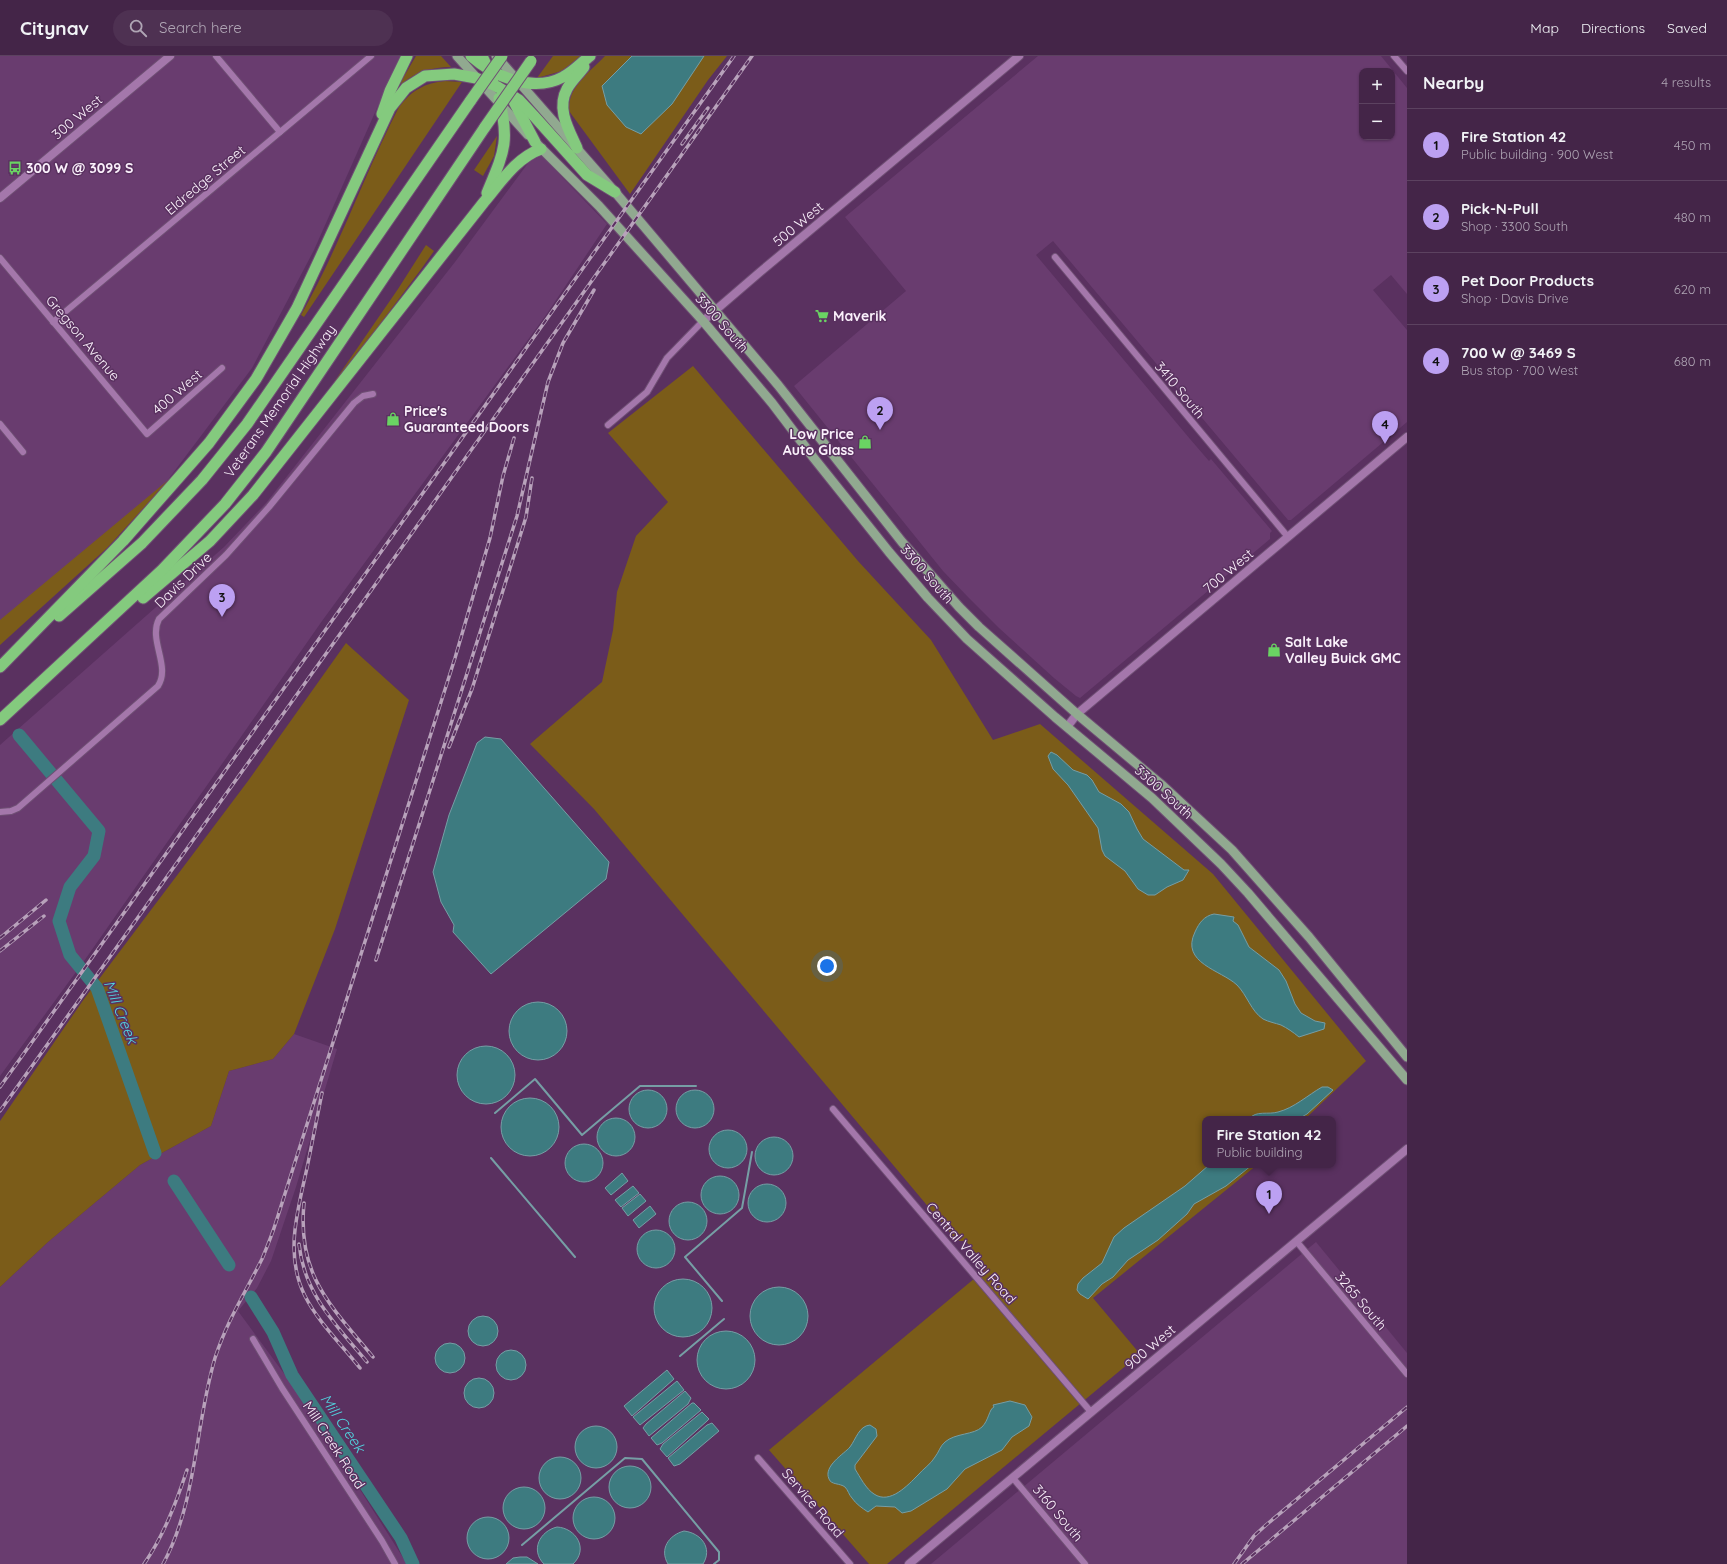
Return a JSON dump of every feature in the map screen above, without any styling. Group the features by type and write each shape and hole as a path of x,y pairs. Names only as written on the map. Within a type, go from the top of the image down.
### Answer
{"highway":[{"path":"365,159 390,91 407,56"},
{"path":"471,56 487,67 518,82 536,83 554,81 571,72 592,56"},
{"path":"482,56 496,86 505,126 504,148 484,202"},
{"path":"577,148 563,116 562,103 567,89 592,56"},
{"path":"24,699 210,541 253,495 484,202 516,164 538,145 509,93 502,75 499,57"},
{"name":"Veterans Memorial Highway","path":"0,668 142,543 202,480 247,424 471,100 499,57"},
{"name":"Veterans Memorial Highway","path":"0,720 162,570 225,504 266,452 485,127 533,59"},
{"path":"0,668 128,535 209,443 256,379 297,308 390,108 406,88 425,76 454,74 476,78 496,86 509,93 528,109 587,176 615,192"}],"main road":[{"name":"300 West","path":"0,198 170,56"},
{"name":"3300 South","path":"457,56 501,106 599,206 703,321 772,403 813,457 928,598 967,639 1067,727 1152,798 1221,864 1248,893 1407,1080"},
{"name":"500 West","path":"703,321 1018,56"},
{"name":"3300 South","path":"499,57 518,82 615,192 778,385 902,542 940,587 979,627 1077,714 1157,781 1248,866 1309,937 1407,1057"},
{"name":"700 West","path":"1067,727 1077,714 1407,437"},
{"name":"900 West","path":"909,1564 1407,1150"}],"street":[{"path":"216,56 280,132"},
{"name":"Eldredge Street","path":"54,322 371,56"},
{"path":"1394,56 1407,71"},
{"name":"3410 South","path":"1055,257 1288,537"},
{"name":"Gregson Avenue","path":"0,258 147,434"},
{"name":"500 West","path":"608,425 646,392 668,358 703,321"},
{"name":"400 West","path":"147,434 222,368"},
{"name":"Davis Drive","path":"0,812 11,811 18,808 58,771 158,686 163,675 156,626 160,619 226,555 269,506 354,402 363,396 373,394"},
{"path":"0,424 23,452"},
{"name":"Central Valley Road","path":"833,1109 1091,1412"},
{"name":"3265 South","path":"1297,1242 1407,1374"},
{"name":"Mill Creek Road","path":"254,1339 282,1388 382,1541 395,1564"},
{"name":"Service Road","path":"758,1458 850,1564"},
{"name":"3160 South","path":"1013,1478 1085,1564"}],"shaded area":[{"path":"0,56 400,56 314,250 252,368 161,489 0,636"},
{"path":"416,56 441,56 451,67 425,71 413,76 402,84 400,83"},
{"path":"553,56 581,56 562,71 537,78"},
{"path":"605,56 727,56 708,80 630,194 569,111 569,102 576,87 586,74"},
{"path":"632,56 704,56 672,104 641,134 626,127 607,105 602,86"},
{"path":"1038,56 1381,56 1391,68 1359,68 1359,140 1395,140 1395,73 1407,88 1407,294 1391,275 1373,290 1407,330 1407,422 1291,520 1288,520 1053,241 1036,255 1190,439 1209,461 1211,459 1272,531 1270,533 1270,539 1080,698 1054,678 999,628 943,571 794,386 906,291 845,217"},
{"path":"445,81 462,82 304,317 301,315 315,290 399,107 419,88"},
{"path":"497,136 494,156 483,176 474,170"},
{"path":"537,151 607,224 546,315 322,621 84,961 0,1076 0,745 224,547 266,503 455,262"},
{"path":"426,245 434,251 336,383 334,382 398,289"},
{"path":"693,366 858,561 931,640 993,740 1040,724 1213,874 1366,1061 1308,1116 1202,1116 1202,1168 1253,1168 1093,1298 1140,1354 887,1564 869,1564 769,1450 987,1268 966,1241 957,1241 594,809 530,744 602,682 613,630 617,592 636,536 668,502 608,433"},
{"path":"173,476 107,548 0,645 0,620"},
{"path":"346,643 409,700 335,929 294,1034 273,1059 229,1071 211,1126 140,1165 48,1242 0,1287 0,1121 84,999 248,781"},
{"path":"485,737 501,739 609,862 606,879 491,974 453,932 454,925 441,902 433,872 449,815 477,743"},
{"path":"1051,752 1057,755 1073,770 1087,775 1092,780 1099,792 1121,804 1129,812 1143,839 1184,870 1189,870 1183,880 1167,887 1155,895 1148,895 1138,889 1125,871 1105,856 1102,850 1098,828 1068,785 1053,769 1048,756"},
{"path":"1214,914 1234,917 1233,921 1238,925 1249,947 1279,970 1286,981 1295,1004 1301,1013 1315,1021 1325,1023 1324,1029 1299,1037 1281,1025 1263,1019 1255,1012 1244,993 1237,985 1197,958 1193,951 1192,943 1195,932 1202,920 1207,916"},
{"path":"538,1002 549,1004 562,1015 565,1020 567,1031 565,1042 554,1055 549,1058 538,1060 527,1058 514,1047 511,1042 509,1031 511,1020 522,1007 527,1004"},
{"path":"294,1034 337,1049 296,1187 271,1261 257,1288 238,1311 302,1398 407,1564 0,1564 0,1287 48,1242 140,1165 211,1126 229,1071 273,1059"},
{"path":"486,1046 497,1048 510,1059 513,1064 515,1075 513,1086 502,1099 497,1102 486,1104 475,1102 462,1091 459,1086 457,1075 459,1064 470,1051 475,1048"},
{"path":"1322,1087 1328,1087 1333,1090 1303,1116 1252,1116 1274,1113 1295,1104"},
{"path":"648,1090 658,1093 664,1099 667,1109 664,1119 658,1125 648,1128 638,1125 632,1119 629,1109 632,1099 638,1093"},
{"path":"695,1090 705,1093 711,1099 714,1109 711,1119 705,1125 695,1128 685,1125 679,1119 676,1109 679,1099 685,1093"},
{"path":"530,1098 541,1100 554,1111 557,1116 559,1127 557,1138 546,1151 541,1154 530,1156 519,1154 506,1143 503,1138 501,1127 503,1116 514,1103 519,1100"},
{"path":"616,1118 626,1121 632,1127 635,1137 632,1147 626,1153 616,1156 606,1153 600,1147 597,1137 600,1127 606,1121"},
{"path":"728,1130 738,1133 744,1139 747,1149 744,1159 738,1165 728,1168 718,1165 712,1159 709,1149 712,1139 718,1133"},
{"path":"774,1137 784,1140 790,1146 793,1156 790,1166 784,1172 774,1175 764,1172 758,1166 755,1156 758,1146 764,1140"},
{"path":"584,1144 594,1147 600,1153 603,1163 600,1173 594,1179 584,1182 574,1179 568,1173 565,1163 568,1153 574,1147"},
{"path":"1206,1168 1248,1168 1226,1186 1194,1204 1187,1214 1158,1240 1128,1260 1113,1277 1102,1284 1088,1299 1080,1294 1077,1290 1078,1284 1083,1278 1102,1263 1114,1237 1124,1228 1185,1186"},
{"path":"622,1173 628,1181 611,1195 605,1188"},
{"path":"720,1176 730,1179 736,1185 739,1195 736,1205 730,1211 720,1214 710,1211 704,1205 701,1195 704,1185 710,1179"},
{"path":"767,1184 777,1187 783,1193 786,1203 783,1213 777,1219 767,1222 757,1219 751,1213 748,1203 751,1193 757,1187"},
{"path":"633,1186 639,1193 621,1207 615,1200"},
{"path":"640,1194 646,1201 628,1216 622,1208"},
{"path":"688,1202 698,1205 704,1211 707,1221 704,1231 698,1237 688,1240 678,1237 672,1231 669,1221 672,1211 678,1205"},
{"path":"650,1206 656,1214 639,1228 633,1220"},
{"path":"656,1230 666,1233 672,1239 675,1249 672,1259 666,1265 656,1268 646,1265 640,1259 637,1249 640,1239 646,1233"},
{"path":"1316,1242 1407,1353 1407,1564 931,1564"},
{"path":"683,1279 694,1281 707,1292 710,1297 712,1308 710,1319 699,1332 694,1335 683,1337 672,1335 659,1324 656,1319 654,1308 656,1297 667,1284 672,1281"},
{"path":"779,1287 790,1289 803,1300 806,1305 808,1316 806,1327 795,1340 790,1343 779,1345 768,1343 755,1332 752,1327 750,1316 752,1305 763,1292 768,1289"},
{"path":"483,1316 489,1317 497,1325 497,1337 489,1345 483,1346 477,1345 469,1337 468,1331 469,1325 477,1317"},
{"path":"726,1331 737,1333 750,1344 753,1349 755,1360 753,1371 742,1384 737,1387 726,1389 715,1387 702,1376 699,1371 697,1360 699,1349 710,1336 715,1333"},
{"path":"450,1343 456,1344 464,1352 464,1364 456,1372 450,1373 444,1372 436,1364 435,1358 436,1352 444,1344"},
{"path":"511,1350 517,1351 525,1359 525,1371 517,1379 511,1380 505,1379 497,1371 496,1365 497,1359 505,1351"},
{"path":"667,1370 674,1379 632,1416 624,1406"},
{"path":"479,1378 485,1379 493,1387 493,1399 485,1407 479,1408 473,1407 465,1399 464,1393 465,1387 473,1379"},
{"path":"677,1381 684,1390 640,1425 633,1417"},
{"path":"685,1391 691,1398 688,1404 649,1436 643,1428 646,1424"},
{"path":"1010,1401 1025,1405 1032,1417 1029,1426 1012,1437 1002,1450 965,1469 947,1489 911,1511 902,1513 895,1507 876,1506 868,1512 855,1502 845,1487 830,1481 829,1479 828,1474 831,1465 850,1447 860,1430 870,1425 876,1429 877,1436 855,1465 855,1469 871,1492 880,1497 892,1495 909,1484 933,1460 945,1442 954,1437 979,1430 994,1407 993,1405"},
{"path":"692,1403 694,1403 701,1410 662,1443 657,1445 651,1438"},
{"path":"702,1412 709,1419 667,1457 660,1449 663,1444"},
{"path":"712,1423 719,1431 680,1464 674,1466 668,1458 707,1425"},
{"path":"592,1426 600,1426 608,1429 614,1435 617,1447 614,1459 608,1465 600,1468 592,1468 584,1465 578,1459 575,1451 575,1443 578,1435 584,1429"},
{"path":"556,1457 564,1457 572,1460 578,1466 581,1478 578,1490 572,1496 564,1499 556,1499 548,1496 542,1490 539,1482 539,1474 542,1466 548,1460"},
{"path":"626,1466 634,1466 642,1469 648,1475 651,1487 648,1499 642,1505 634,1508 626,1508 618,1505 612,1499 609,1491 609,1483 612,1475 618,1469"},
{"path":"520,1487 528,1487 536,1490 542,1496 545,1508 542,1520 536,1526 528,1529 520,1529 512,1526 506,1520 503,1512 503,1504 506,1496 512,1490"},
{"path":"590,1497 598,1497 606,1500 612,1506 615,1518 612,1530 606,1536 598,1539 590,1539 582,1536 576,1530 573,1522 573,1514 576,1506 582,1500"},
{"path":"484,1517 492,1517 500,1520 506,1526 509,1538 506,1550 500,1556 492,1559 484,1559 476,1556 470,1550 467,1542 467,1534 470,1526 476,1520"},
{"path":"557,1527 570,1531 578,1540 580,1552 578,1558 573,1564 544,1564 540,1559 537,1547 539,1542 546,1532"},
{"path":"684,1531 696,1535 704,1542 707,1552 703,1564 668,1564 665,1558 665,1548 667,1543 674,1536"},
{"path":"527,1557 538,1564 506,1564 513,1558"}],"waterway":[{"name":"Mill Creek","path":"19,735 99,831 94,856 70,887 59,921 70,955 97,988 155,1153"},
{"path":"495,1113 535,1079 582,1135 640,1086 696,1086"},
{"path":"722,1301 685,1257 742,1208 752,1152"},
{"path":"491,1158 575,1257"},
{"name":"Mill Creek","path":"174,1181 229,1265"},
{"name":"Mill Creek","path":"251,1297 273,1332 292,1375 401,1538 413,1564"},
{"path":"680,1356 724,1319"},
{"path":"522,1545 625,1458 642,1459 719,1552 719,1560 714,1564"}],"railway":[{"path":"0,1087 734,56"},
{"path":"0,1111 752,56"},
{"path":"682,144 708,108"},
{"path":"376,960 517,516 548,382 563,343 594,290"},
{"path":"163,1564 183,1515 208,1384 215,1358 231,1319 262,1259 274,1227 455,658 490,538 503,476 514,438"},
{"path":"449,747 472,689 526,517 532,478"},
{"path":"0,938 46,900"},
{"path":"0,951 44,916"},
{"path":"322,1093 297,1216 294,1248 295,1264 299,1280 310,1306 360,1368"},
{"path":"304,1203 303,1228 311,1270 330,1304 373,1357"},
{"path":"299,1244 302,1262 307,1278 323,1308 367,1362"},
{"path":"1234,1564 1254,1536 1266,1525 1407,1407"},
{"path":"1242,1564 1407,1426"},
{"path":"144,1564 158,1542 169,1518 187,1470"}],"place":[{"name":"300 W @ 3099 S","path":"15,168"},
{"name":"Maverik","path":"822,316"},
{"name":"Price's Guaranteed Doors","path":"393,419"},
{"name":"Pick-N-Pull","path":"880,430"},
{"name":"Low Price Auto Glass","path":"865,442"},
{"name":"700 W @ 3469 S","path":"1385,444"},
{"name":"Pet Door Products","path":"222,617"},
{"name":"Salt Lake Valley Buick GMC","path":"1274,650"},
{"name":"Fire Station 42","path":"1269,1214"}]}
